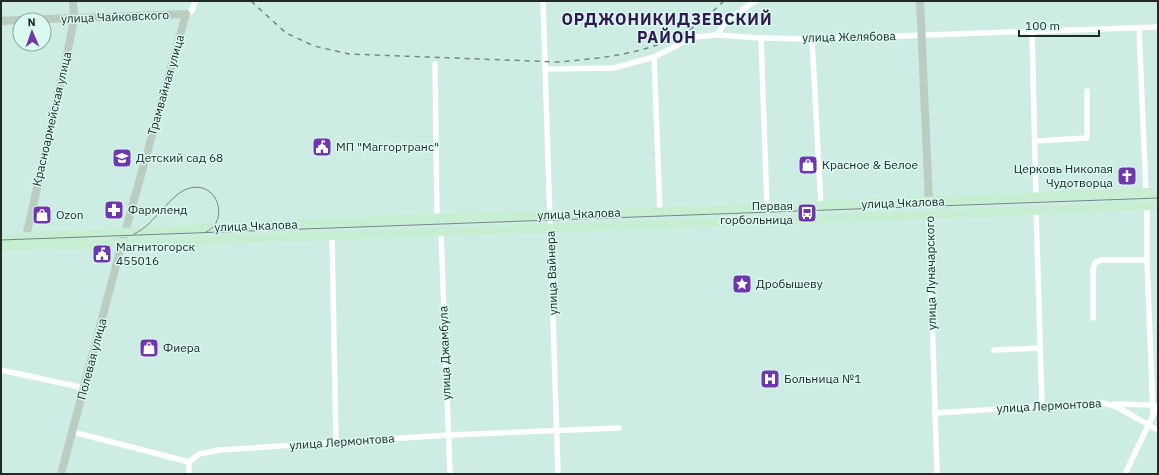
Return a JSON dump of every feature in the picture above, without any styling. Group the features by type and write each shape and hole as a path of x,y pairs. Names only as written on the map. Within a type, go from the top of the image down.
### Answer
{"main road":[{"name":"улица Чкалова","path":"1,238 437,218 660,212 1158,192"},
{"name":"улица Луначарского","path":"929,202 929,215"},
{"name":"улица Чкалова","path":"1,247 551,229 1158,205"}],"street":[{"name":"Красноармейская улица","path":"26,237 74,19 74,1"},
{"name":"Трамвайная улица","path":"122,243 186,14 194,9 195,1"},
{"name":"улица Вайнера","path":"543,1 558,431 558,474"},
{"path":"716,35 726,21 755,1"},
{"name":"улица Луначарского","path":"920,1 929,202"},
{"name":"улица Чайковского","path":"52,19 186,14"},
{"name":"улица Чайковского","path":"1,20 12,20"},
{"name":"улица Желябова","path":"545,69 614,68 654,57 694,37 716,35 812,39 1158,27"},
{"path":"1139,28 1146,193"},
{"path":"1032,32 1036,197"},
{"path":"761,38 767,208"},
{"path":"812,39 822,206"},
{"path":"654,57 660,212"},
{"path":"435,64 437,218"},
{"path":"1035,141 1087,138 1087,91"},
{"path":"1125,474 1149,425 1156,405 1147,260 1146,205"},
{"path":"1036,210 1042,405"},
{"name":"улица Луначарского","path":"929,215 936,474"},
{"name":"улица Джамбула","path":"441,232 450,474"},
{"path":"332,235 336,442"},
{"name":"Полевая улица","path":"61,474 122,243"},
{"path":"1093,318 1093,269 1095,263 1101,260 1147,260"},
{"path":"994,350 1040,348"},
{"path":"1,370 84,388"},
{"path":"1110,404 1156,405"},
{"name":"улица Лермонтова","path":"934,413 1042,405 1110,404 1158,430"},
{"name":"улица Лермонтова","path":"189,462 199,454 220,450 448,435 619,428"},
{"path":"73,432 189,462 189,474"}],"tram line":[{"path":"134,234 149,224 169,202 183,191 190,188 200,187 208,190 218,203 218,220 213,227 206,232"},
{"path":"1,240 1158,198"}],"railway":[{"path":"251,1 286,33 314,46 349,54 557,62 608,57 625,54 659,44 675,38 694,27 724,1"}],"place":[{"name":"МП \"Маггортранс\"","path":"322,147"},
{"name":"Детский сад 68","path":"122,158"},
{"name":"Красное & Белое","path":"808,165"},
{"name":"Церковь Николая Чудотворца","path":"1127,176"},
{"name":"Фармленд","path":"114,210"},
{"name":"Первая горбольница","path":"807,213"},
{"name":"Ozon","path":"42,215"},
{"name":"Магнитогорск 455016","path":"102,254"},
{"name":"Дробышеву","path":"742,284"},
{"name":"Фиера","path":"149,348"},
{"name":"Больница №1","path":"770,379"}],"district":[{"name":"ОРДЖОНИКИДЗЕВСКИЙ РАЙОН","path":"667,28"}]}
